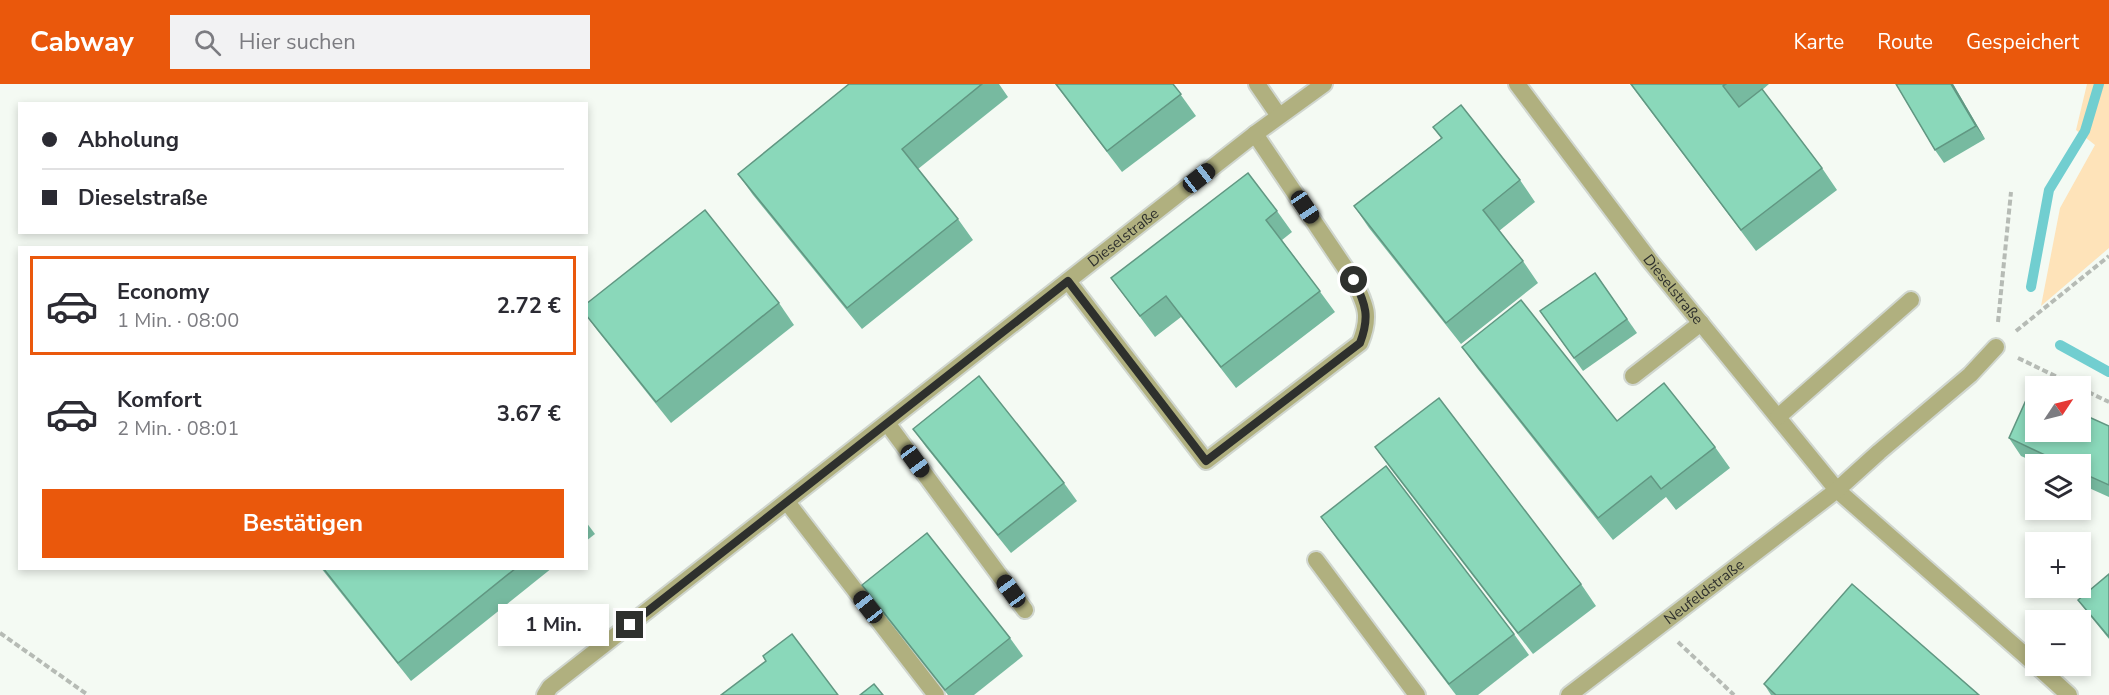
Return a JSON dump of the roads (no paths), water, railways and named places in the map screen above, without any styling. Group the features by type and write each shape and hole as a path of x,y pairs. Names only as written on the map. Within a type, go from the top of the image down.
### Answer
{"street":[{"path":"1257,84 1279,116"},
{"name":"Dieselstraße","path":"545,695 550,687 1255,134 1324,84"},
{"name":"Dieselstraße","path":"1517,84 1651,262 1837,490 2025,656"},
{"path":"1068,281 1206,461 1360,343 1367,326 1364,302 1354,280 1255,134"},
{"path":"1778,417 1911,300"},
{"path":"1633,376 1701,323"},
{"path":"1837,490 1970,375 1996,347"},
{"path":"887,423 1025,610"},
{"name":"Neufeldstraße","path":"1569,695 1837,490"},
{"path":"787,502 936,695"},
{"path":"1316,560 1417,695"},
{"name":"Dieselstraße","path":"2047,676 2069,695"}],"waterway":[{"path":"2031,287 2049,190 2085,131 2099,84"},
{"path":"2060,345 2109,372"}]}
